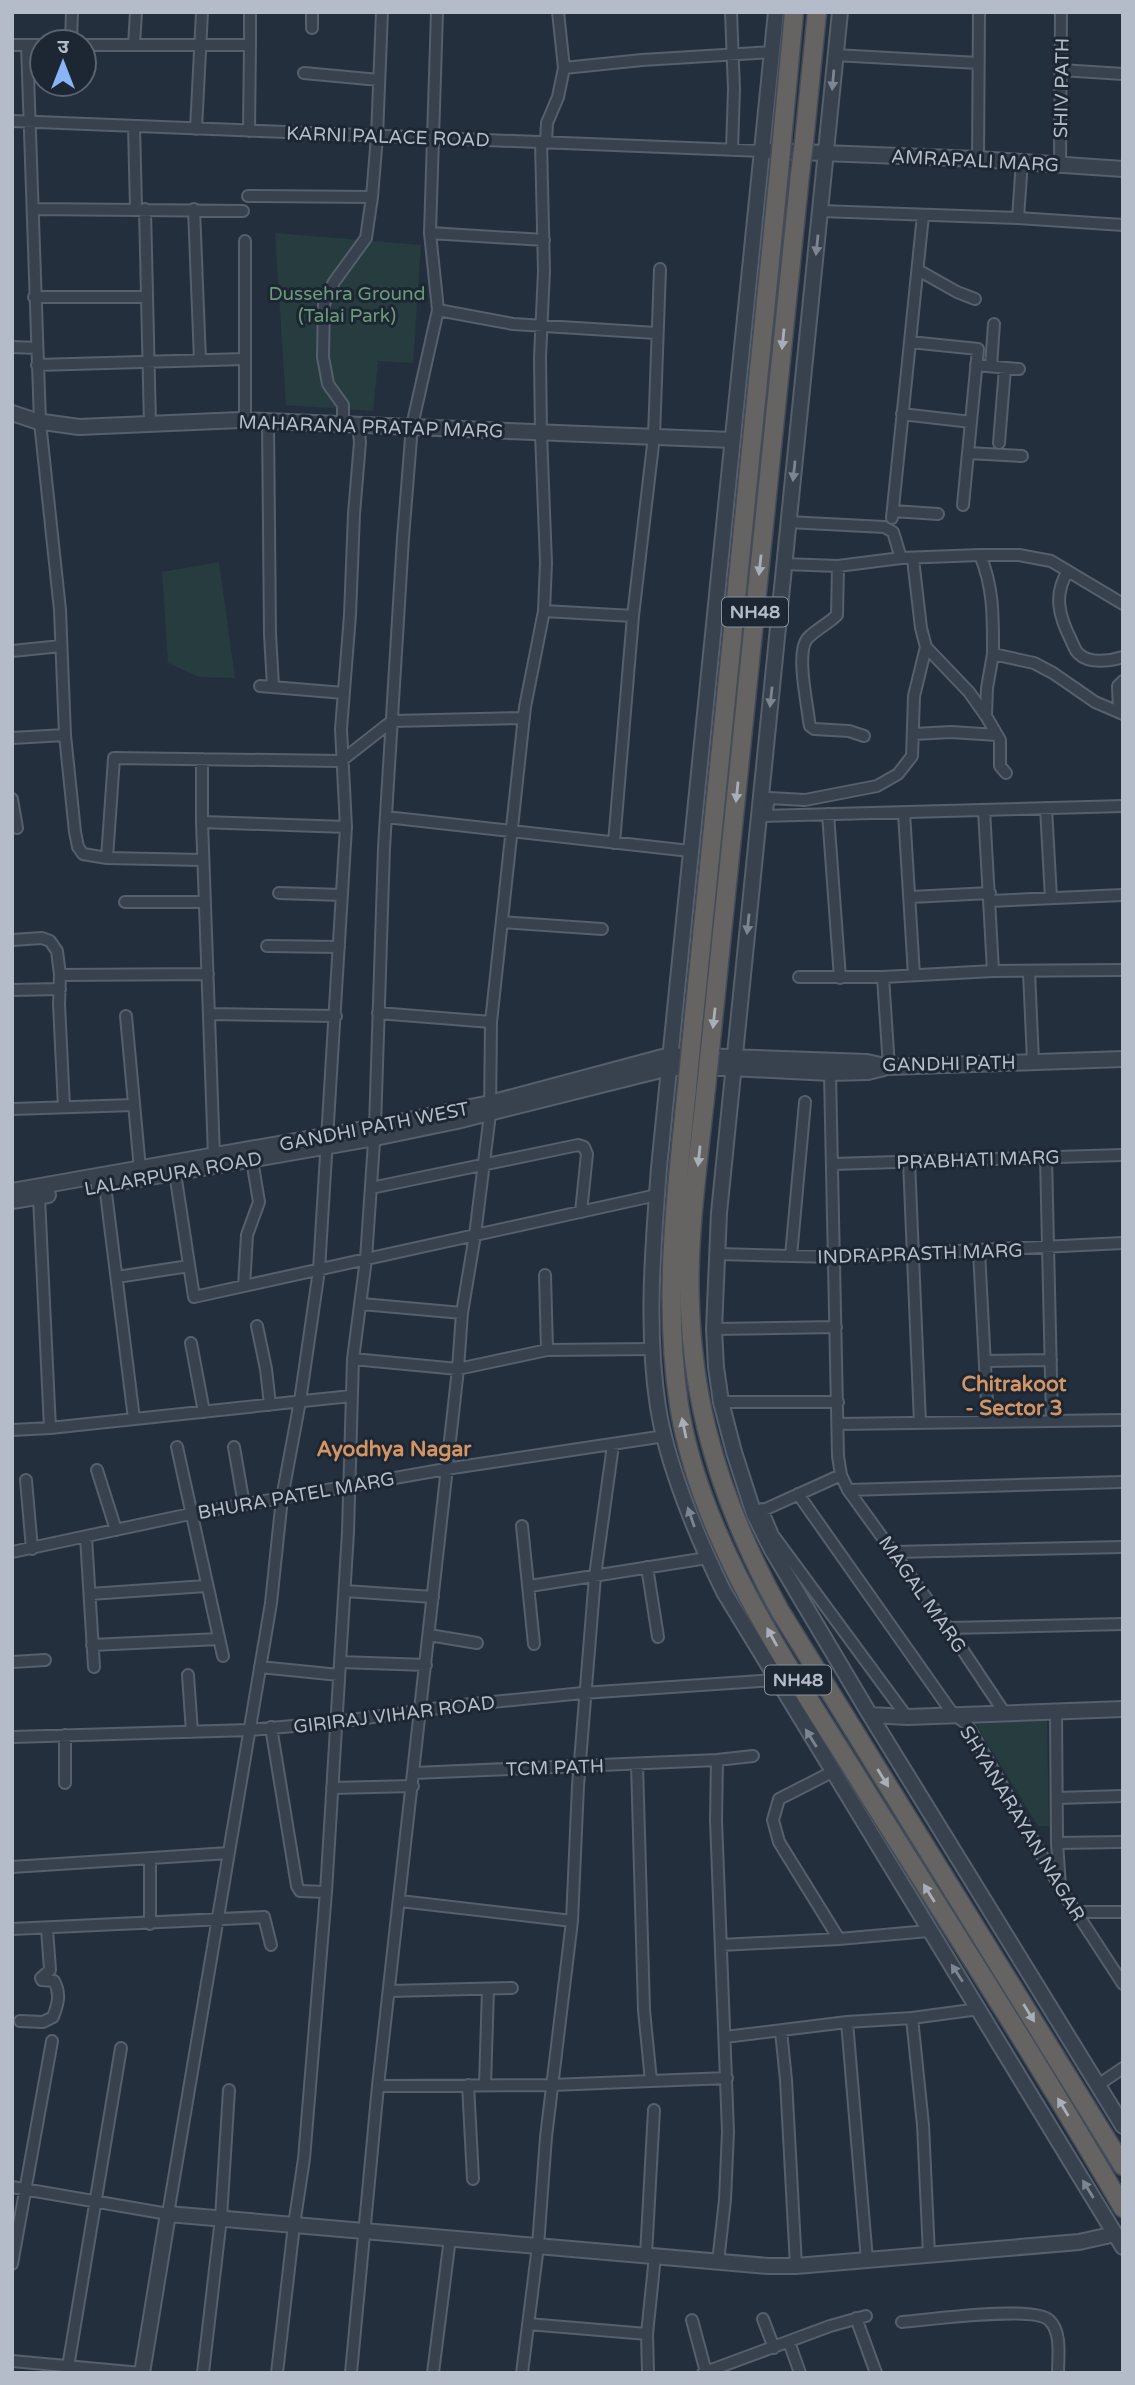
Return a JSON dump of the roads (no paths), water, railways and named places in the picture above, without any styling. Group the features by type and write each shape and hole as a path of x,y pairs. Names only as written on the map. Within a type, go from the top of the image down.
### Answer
{"highway":[{"name":"NH48","path":"794,12 673,1225 672,1316 679,1405 687,1444 700,1485 726,1549 782,1654 1123,2207"},
{"name":"NH48","path":"817,12 691,1235 692,1338 701,1406 715,1466 738,1527 780,1611 1123,2166"}],"street":[{"path":"134,45 136,12"},
{"path":"196,129 202,12"},
{"path":"249,131 250,12"},
{"path":"312,12 312,28"},
{"path":"12,2361 67,2369 141,2373 271,1602 282,1498 300,1401 319,1270 346,827 341,729 360,442 343,405 328,384 323,357 324,304 334,282 366,238 377,136 382,12"},
{"path":"277,2373 304,2159 326,1892 345,1591 353,1359 362,1304 375,1133 386,817 412,426 438,310 430,233 437,12"},
{"path":"351,2373 378,2086 413,1786 462,1313 475,1236 490,1109 491,1023 524,718 544,611 546,563 541,433 544,142 564,68 558,12"},
{"path":"731,12 732,150"},
{"path":"12,2187 168,2214 768,2266 1119,2240 723,1592 707,1558 658,1410 651,1313 657,1195 776,12"},
{"path":"839,12 783,564 763,816 733,1063 719,1213 714,1329 721,1402 734,1452 789,1580 1123,2126"},
{"path":"978,159 979,12"},
{"name":"SHIV PATH","path":"1060,164 1061,12"},
{"path":"12,45 27,45 40,422 60,610 65,735 78,847 83,854 107,858 203,860"},
{"path":"98,45 250,45"},
{"path":"564,68 773,52"},
{"path":"835,55 978,63"},
{"path":"1061,69 1123,74"},
{"path":"304,73 379,80"},
{"name":"KARNI PALACE ROAD","path":"12,121 763,151"},
{"path":"134,126 147,297 150,425"},
{"name":"AMRAPALI MARG","path":"763,151 1022,161 1123,169"},
{"path":"1018,218 1022,161"},
{"path":"248,196 372,197"},
{"path":"33,209 243,211"},
{"path":"194,209 200,360"},
{"path":"820,211 1018,218 1123,225"},
{"path":"923,215 892,515 938,514"},
{"path":"430,233 544,240"},
{"path":"245,241 245,420"},
{"path":"614,843 633,616 654,436 660,269"},
{"path":"918,270 975,299"},
{"path":"34,297 147,297"},
{"path":"438,310 513,324 656,333"},
{"path":"991,366 994,324"},
{"path":"910,342 978,349 963,505"},
{"path":"12,348 37,348"},
{"path":"37,365 245,359"},
{"path":"976,365 1018,369"},
{"path":"999,443 1005,368"},
{"name":"MAHARANA PRATAP MARG","path":"12,414 40,422 79,427 245,420 732,440"},
{"path":"902,414 971,422"},
{"path":"268,421 272,686"},
{"path":"968,453 1022,456"},
{"path":"763,816 769,798 818,798 877,786 898,774 912,756 914,696 926,647 907,558 893,532 884,527 788,522"},
{"path":"783,564 838,566 907,558 980,555 1038,557 1051,561 1123,604"},
{"path":"980,555 992,591 993,654 987,688 986,716"},
{"path":"838,566 837,615 808,638 803,647 808,721 814,729 849,731 864,736"},
{"path":"1068,571 1058,596 1063,626 1078,654 1100,661 1123,657"},
{"path":"544,611 633,616"},
{"path":"12,651 61,646"},
{"path":"926,647 969,692 986,716 1000,740 1000,766 1006,773"},
{"path":"993,654 1034,663 1095,702 1121,713 1118,686 1123,681"},
{"path":"260,686 344,693"},
{"path":"107,858 114,758 341,761 392,721 524,718"},
{"path":"914,734 951,732 997,735"},
{"path":"12,738 65,735"},
{"path":"202,759 203,860 215,1161"},
{"path":"12,799 17,828"},
{"path":"763,816 1123,806"},
{"path":"1046,808 1051,898"},
{"path":"984,810 993,971"},
{"path":"904,813 914,975"},
{"path":"828,814 840,978"},
{"path":"386,817 690,851"},
{"path":"202,822 346,827"},
{"path":"279,893 342,895"},
{"path":"911,897 1051,898 1123,895"},
{"path":"125,902 205,902"},
{"path":"502,922 602,929"},
{"path":"12,940 42,938 50,941 57,951 65,1107"},
{"path":"267,946 339,947"},
{"path":"799,977 883,977 993,971 1123,971"},
{"path":"1029,972 1033,1061"},
{"path":"60,975 208,974"},
{"path":"375,1133 457,1121 490,1109 670,1062 733,1063 830,1073 868,1072 889,1067 883,977"},
{"path":"12,990 60,989"},
{"path":"378,1013 491,1023"},
{"path":"209,1014 335,1016"},
{"path":"126,1016 140,1169"},
{"name":"GANDHI PATH","path":"733,1063 867,1062 889,1067 1123,1059"},
{"path":"758,1512 841,1475 838,1456 830,1073"},
{"path":"791,1256 805,1102"},
{"path":"12,1109 134,1105"},
{"name":"GANDHI PATH WEST","path":"12,1191 326,1142 490,1109"},
{"name":"LALARPURA ROAD","path":"12,1201 175,1173 215,1161 252,1160 326,1142"},
{"path":"371,1188 578,1145 583,1147 587,1154 581,1212"},
{"name":"PRABHATI MARG","path":"833,1164 1123,1155"},
{"path":"1046,1157 1052,1421"},
{"path":"244,1286 247,1235 259,1202 252,1160"},
{"path":"909,1161 920,1423"},
{"path":"175,1173 194,1297 657,1195"},
{"path":"105,1185 134,1419"},
{"path":"39,1196 50,1428"},
{"name":"INDRAPRASTH MARG","path":"718,1254 835,1257 1123,1244"},
{"path":"979,1251 988,1422"},
{"path":"117,1277 189,1266"},
{"path":"545,1275 547,1350"},
{"path":"362,1304 462,1313"},
{"path":"257,1326 270,1405"},
{"path":"714,1329 836,1327"},
{"path":"191,1343 204,1412"},
{"path":"353,1359 458,1369 547,1350 652,1349"},
{"path":"985,1361 1051,1360"},
{"path":"12,1430 351,1396"},
{"path":"721,1402 838,1402"},
{"path":"838,1424 1123,1420"},
{"name":"BHURA PATEL MARG","path":"12,1552 190,1514 446,1469 665,1436"},
{"path":"522,2373 538,2246 546,2137 572,1922 579,1766 595,1576 613,1445"},
{"path":"177,1447 205,1586 223,1656"},
{"path":"234,1447 244,1505"},
{"path":"97,1470 117,1530"},
{"name":"MAGAL MARG","path":"841,1475 848,1490 948,1628 1004,1713"},
{"path":"26,1480 32,1549"},
{"path":"848,1490 1123,1482"},
{"name":"SHYANARAYAN NAGAR","path":"798,1494 953,1714 967,1724 1060,1889 1123,1984"},
{"path":"758,1512 907,1717"},
{"path":"522,1526 534,1644"},
{"path":"86,1537 94,1667"},
{"path":"893,1552 1123,1547"},
{"path":"530,1586 707,1558"},
{"path":"647,1567 658,1637"},
{"path":"90,1594 205,1586"},
{"path":"345,1591 433,1597"},
{"path":"948,1628 1123,1625"},
{"path":"429,1635 477,1643"},
{"path":"92,1645 219,1639"},
{"path":"12,1662 45,1660"},
{"path":"340,1662 426,1665"},
{"path":"260,1667 339,1675"},
{"path":"188,1675 192,1732"},
{"name":"GIRIRAJ VIHAR ROAD","path":"12,1737 250,1730 587,1693 775,1680"},
{"path":"870,1715 907,1717 1123,1709"},
{"path":"1056,1711 1060,1889"},
{"path":"271,1727 297,1886 300,1891 326,1892"},
{"path":"65,1735 65,1783"},
{"name":"TCM PATH","path":"414,1773 717,1760 753,1756"},
{"path":"717,1760 727,2078 727,2165 718,2262"},
{"path":"637,1764 645,2010 651,2081"},
{"path":"832,1772 779,1799 773,1820 779,1842 839,1939"},
{"path":"332,1788 413,1786"},
{"path":"1057,1798 1123,1796"},
{"path":"1057,1843 1123,1842"},
{"path":"12,1867 229,1853"},
{"path":"150,1858 150,1924"},
{"path":"400,1901 572,1922"},
{"path":"1077,1912 1123,1912"},
{"path":"12,1929 264,1917 271,1945"},
{"path":"20,2021 43,2022 53,2017 59,2003 58,1989 54,1981 41,1978 50,1970 47,1928"},
{"path":"721,1945 928,1931"},
{"path":"389,1991 512,1988"},
{"path":"485,2085 488,1989"},
{"path":"725,2037 979,2009"},
{"path":"912,2018 923,2125 929,2254"},
{"path":"847,2022 867,2260"},
{"path":"781,2031 796,2266"},
{"path":"12,2264 52,2041"},
{"path":"67,2369 121,2048"},
{"path":"1098,2085 1123,2068"},
{"path":"378,2086 552,2085 727,2078"},
{"path":"468,2085 473,2179"},
{"path":"203,2373 221,2218 229,2090"},
{"path":"648,2373 654,2110"},
{"path":"433,2373 450,2238"},
{"path":"902,2322 1007,2314 1040,2315 1050,2321 1058,2336 1058,2373"},
{"path":"692,2320 704,2372 861,2317 876,2373"},
{"path":"763,2319 774,2348"},
{"path":"528,2324 647,2334"},
{"path":"789,2342 800,2373"},
{"path":"738,2361 742,2373"}],"district":[{"name":"Chitrakoot - Sector 3","path":"1014,1396"},
{"name":"Ayodhya Nagar","path":"394,1449"}],"park label":[{"name":"Dussehra Ground (Talai Park)","path":"347,304"}]}
